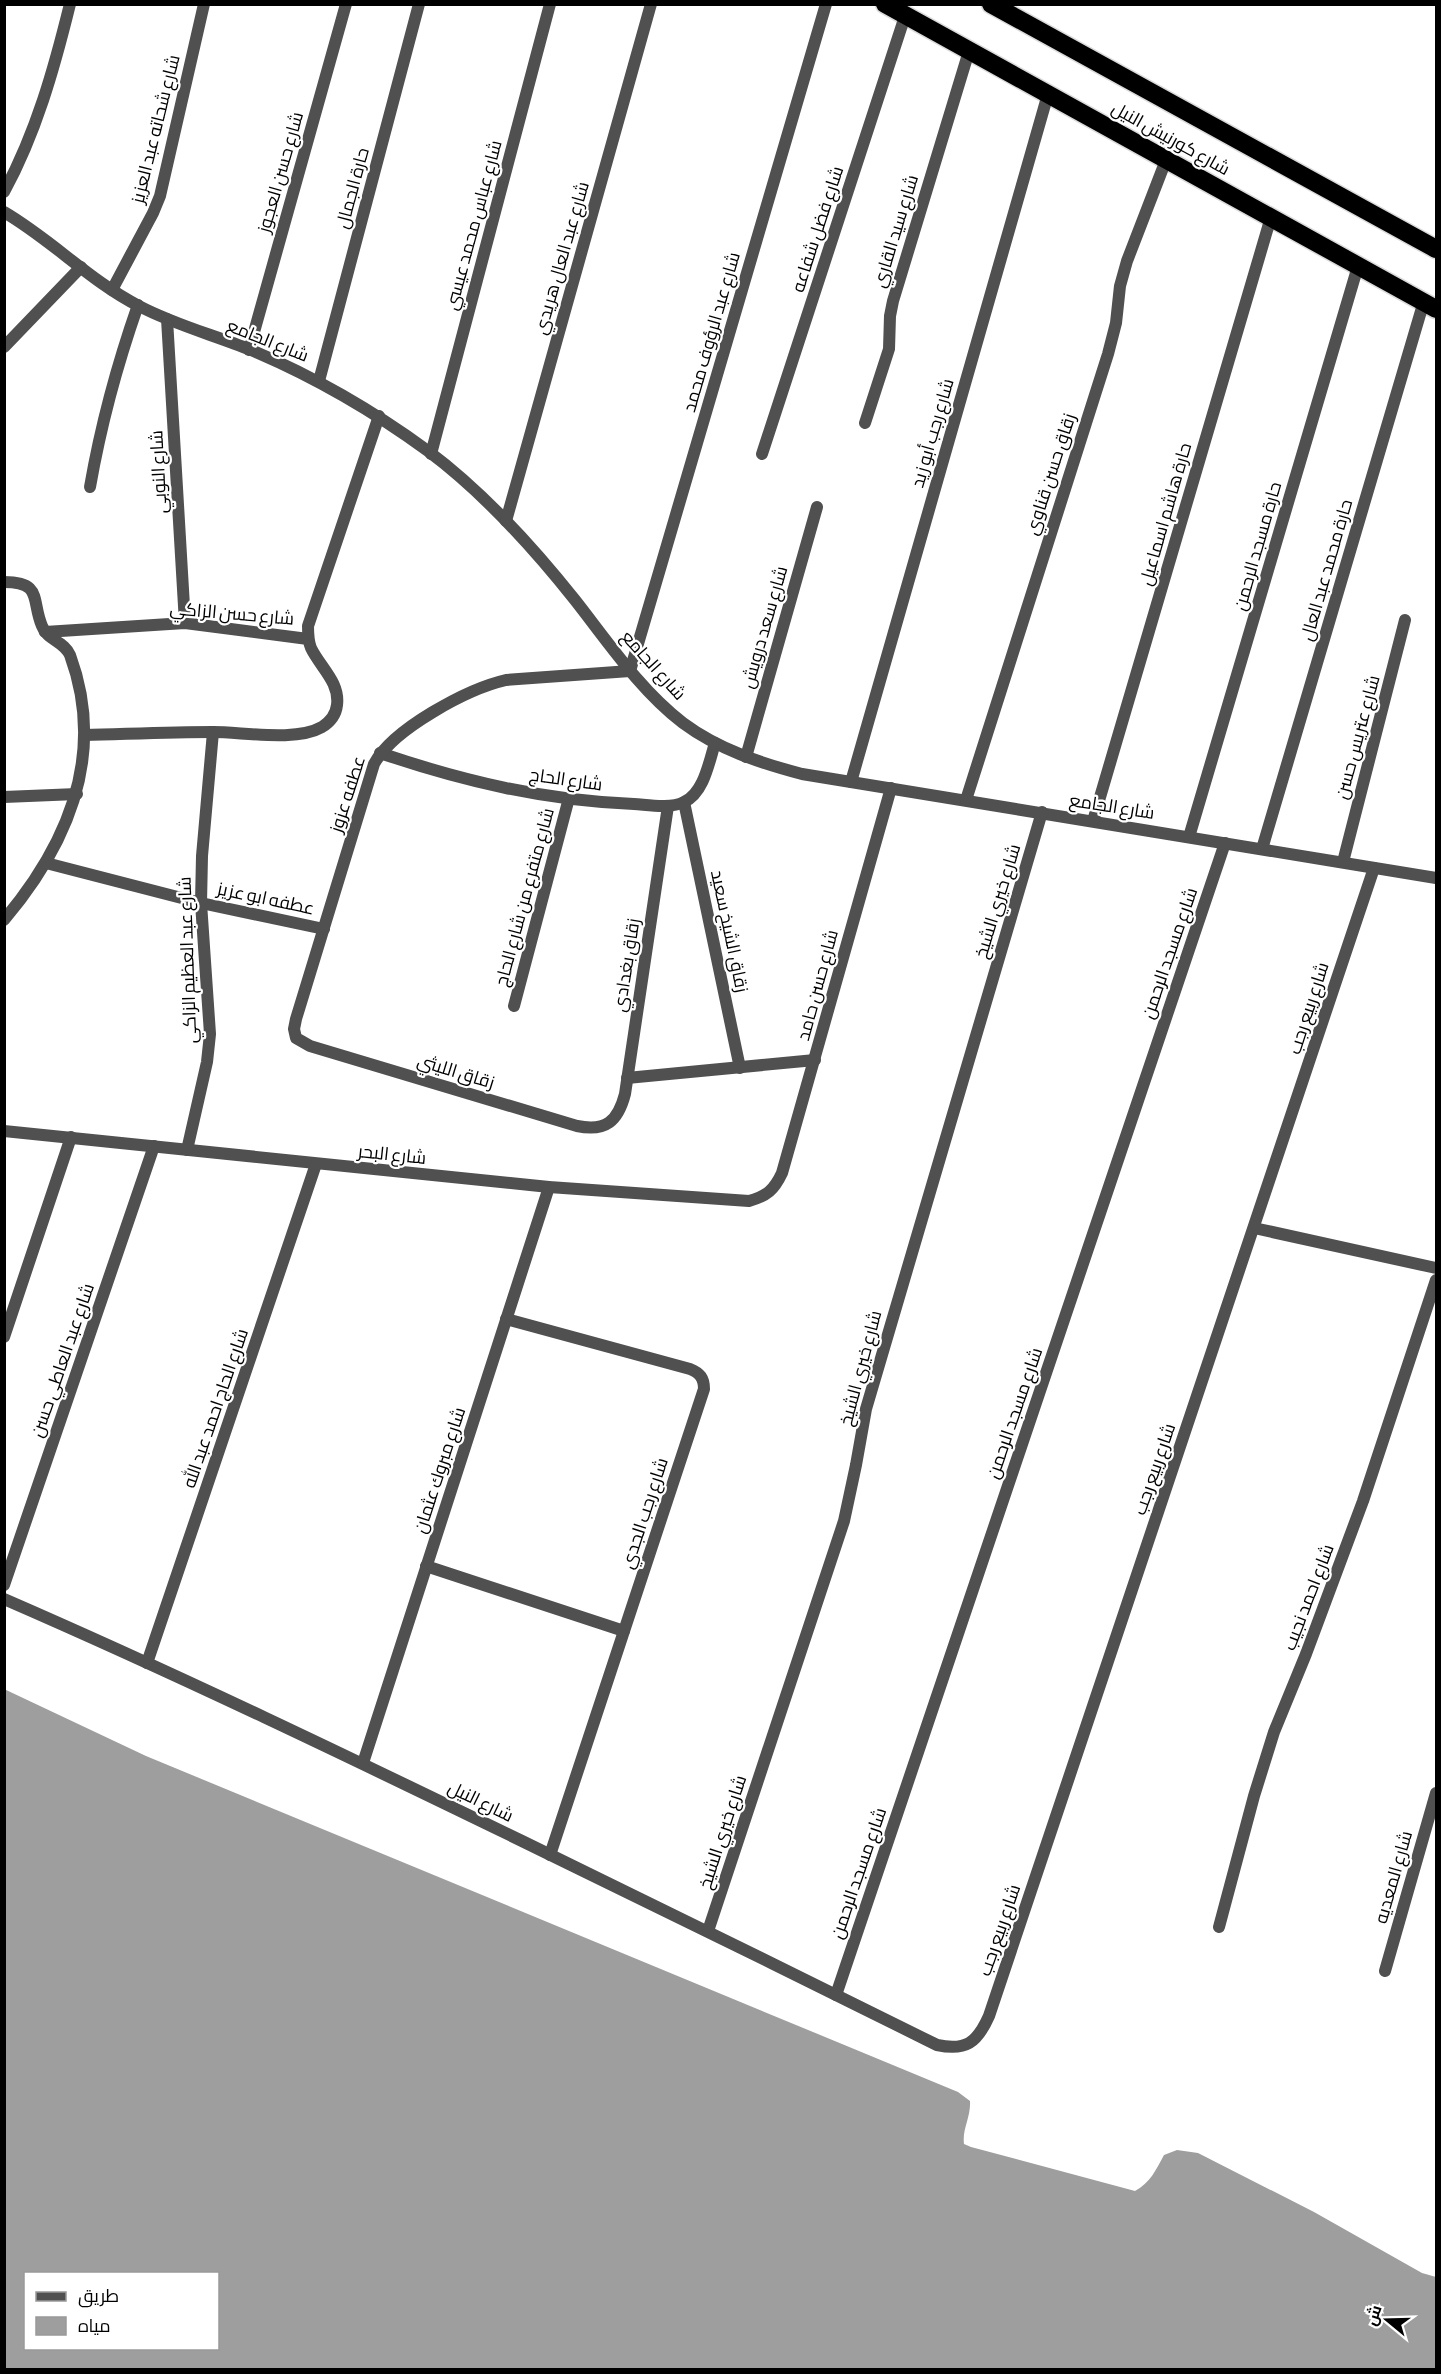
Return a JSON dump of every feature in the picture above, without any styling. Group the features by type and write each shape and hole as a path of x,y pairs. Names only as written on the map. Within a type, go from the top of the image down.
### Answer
{"highway":[{"name":"شارع كورنيش النيل","path":"885,4 1430,305"},
{"name":"شارع كورنيش النيل","path":"991,4 1437,249"}],"street":[{"path":"4,192 33,132 58,53 70,4"},
{"name":"شارع شحاته عبد العزيز","path":"112,290 160,196 204,4"},
{"name":"شارع حسن العجوز","path":"249,350 346,4"},
{"name":"حارة الجمال","path":"320,381 419,4"},
{"name":"شارع عباس محمد عيسي","path":"431,454 550,4"},
{"name":"شارع عبد العال هريدي","path":"506,521 651,4"},
{"name":"شارع عبد الرؤوف محمد","path":"630,671 826,4"},
{"name":"شارع فضل شفاعه","path":"762,454 905,16"},
{"name":"شارع سيد القاري","path":"865,423 889,349 892,301 969,51"},
{"name":"شارع رجب أبو زيد","path":"851,782 1048,94"},
{"name":"زقاق حسن قناوي","path":"966,800 1108,354 1116,323 1120,286 1127,261 1166,160"},
{"name":"شارع الجامع","path":"4,212 25,224 112,290 138,305 320,381 379,416 431,454 506,521 557,578 630,671 655,699 684,724 715,743 746,757 802,774 1437,878"},
{"name":"حارة هاشم اسماعيل","path":"1093,821 1271,217"},
{"name":"حارة مسجد الرحمن","path":"1189,837 1358,266"},
{"path":"4,347 81,267"},
{"path":"90,486 100,430 116,369 138,305"},
{"name":"حارة محمد عبد العال","path":"1262,849 1430,305"},
{"name":"شارع النوبي","path":"167,319 185,623"},
{"path":"85,735 213,732 302,733 321,728 331,720 337,708 338,694 333,682 310,647 308,626 379,416"},
{"name":"شارع سعد درويش","path":"746,757 817,507"},
{"path":"4,582 23,583 35,593 42,627 45,632 60,642 69,654 82,700 85,735 83,762 76,794 46,863 4,920"},
{"name":"شارع عتريس حسن","path":"1343,862 1405,621"},
{"name":"شارع حسن الزاكي","path":"45,632 185,623 308,639"},
{"name":"عطفه عزوز","path":"296,1038 294,1029 296,1019 374,764 380,753 398,736 459,697 489,684 506,680 630,671"},
{"name":"شارع عبد العظيم الزاكي","path":"187,1150 207,1062 210,1034 201,903 202,856 213,732"},
{"path":"684,802 696,792 715,743"},
{"name":"شارع الحاج","path":"380,753 436,772 493,786 609,803 668,806 684,802"},
{"name":"شارع حسن حامد","path":"774,1190 782,1173 815,1060 891,788"},
{"path":"4,797 76,794"},
{"name":"شارع متفرع من شارع الحاج","path":"514,1006 569,798"},
{"name":"زقاق الشيخ سعيد","path":"684,802 740,1068"},
{"name":"زقاق بغدادي","path":"608,1124 620,1110 627,1078 668,806"},
{"name":"شارع خيري الشيخ","path":"708,1931 844,1521 866,1409 1042,812"},
{"name":"شارع مسجد الرحمن","path":"836,1995 1225,843"},
{"name":"عطفه ابو عزيز","path":"46,863 201,903 324,929"},
{"name":"شارع ربيع رجب","path":"937,2045 953,2049 970,2044 982,2033 989,2016 1374,868"},
{"name":"زقاق الليثي","path":"296,1038 310,1046 577,1126 590,1129 608,1124"},
{"path":"627,1078 815,1060"},
{"name":"شارع البحر","path":"4,1131 549,1187 749,1201 763,1197 774,1190"},
{"path":"4,1336 71,1137"},
{"name":"شارع عبد العاطي حسن","path":"4,1585 154,1146"},
{"name":"شارع الحاج احمد عبد الله","path":"147,1663 316,1164"},
{"name":"شارع مبروك عثمان","path":"363,1763 549,1187"},
{"path":"1254,1228 1437,1268"},
{"name":"شارع احمد نجيب","path":"1219,1927 1274,1731 1364,1501 1437,1281"},
{"name":"شارع رجب الجدي","path":"506,1319 690,1369 696,1371 704,1382 704,1389 550,1855"},
{"path":"426,1566 624,1631"},
{"name":"شارع النيل","path":"4,1599 363,1763 937,2045"},
{"name":"شارع المعديه","path":"1385,1971 1437,1793"}],"water":[{"path":"4,1689 146,1756 958,2092 970,2101 964,2144 971,2147 1135,2191 1149,2180 1164,2155 1177,2150 1198,2153 1314,2212 1422,2273 1436,2277 1436,2369 5,2369"}]}
